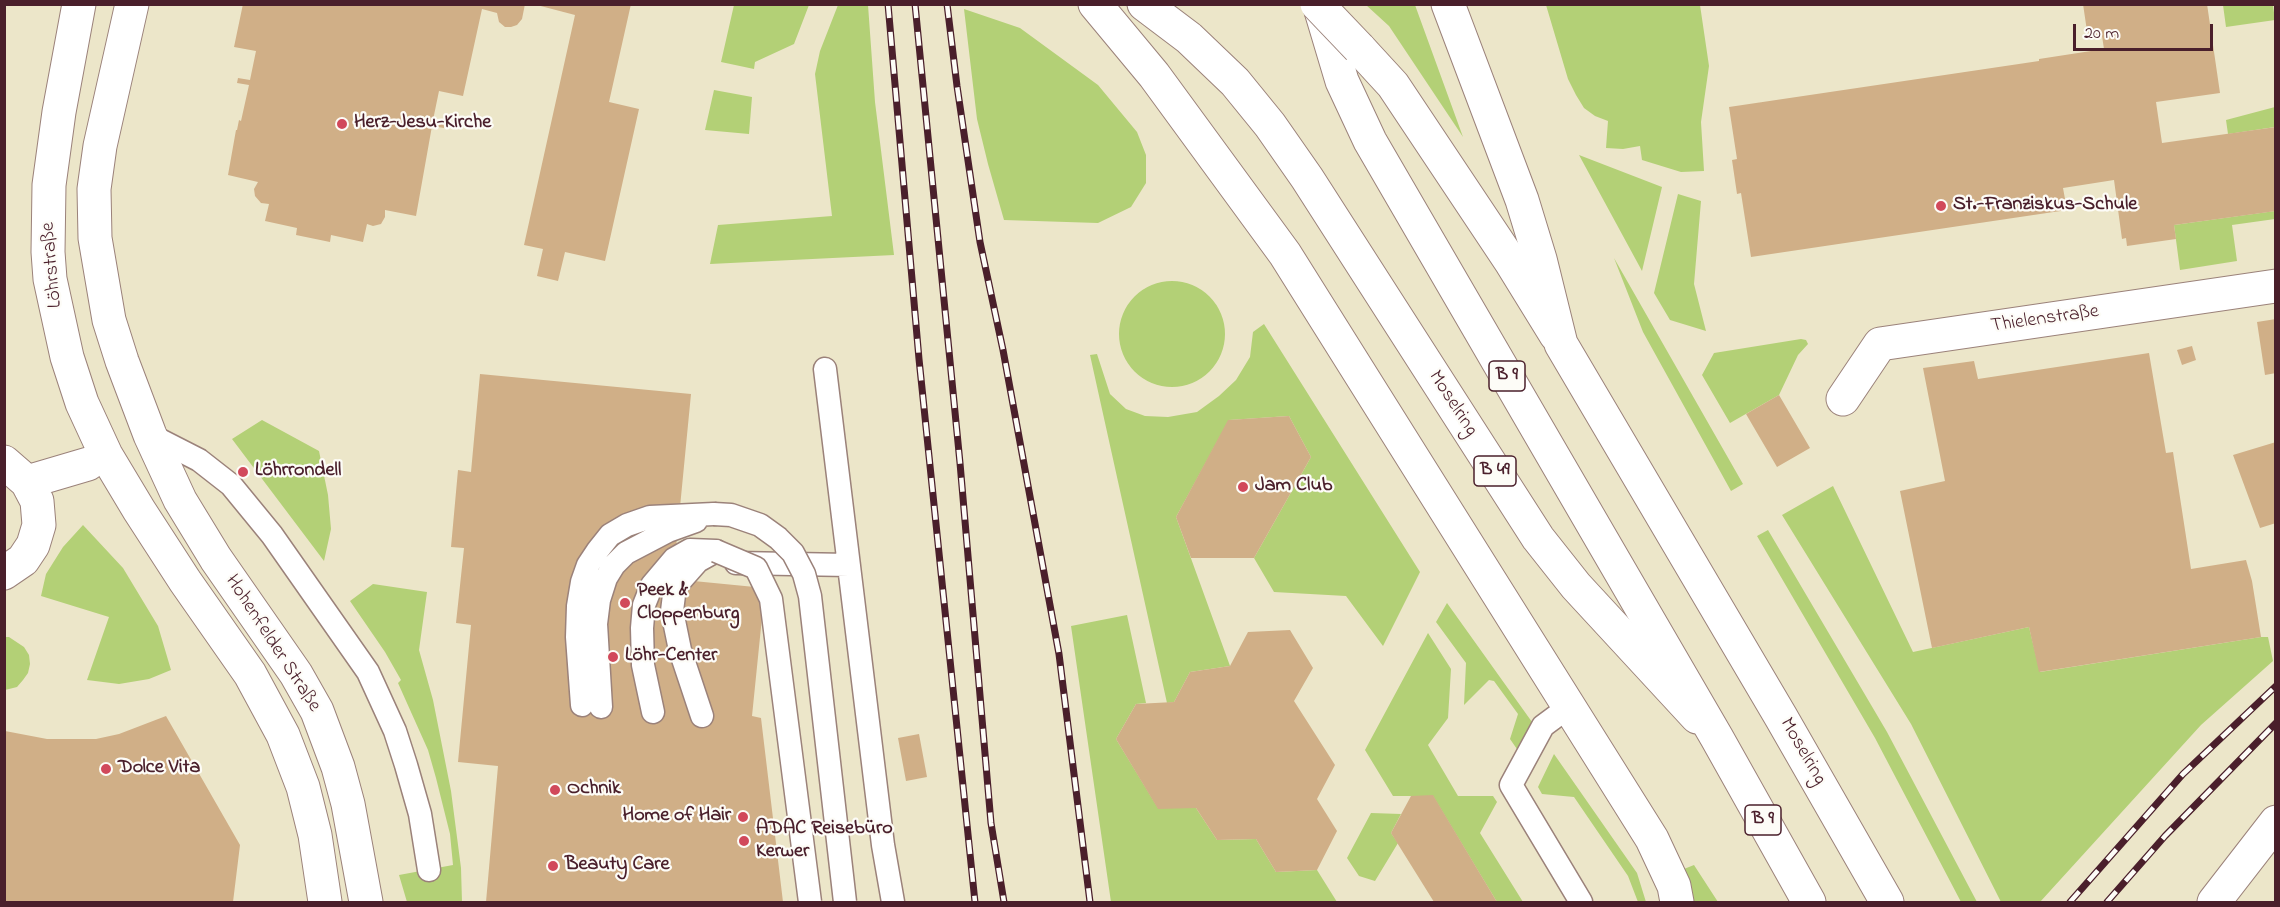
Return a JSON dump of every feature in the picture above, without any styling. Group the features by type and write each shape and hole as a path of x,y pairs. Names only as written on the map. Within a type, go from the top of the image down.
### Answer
{"main road":[{"name":"Löhrstraße","path":"79,4 59,112 49,185 50,279 67,357 82,403 100,444 139,510"},
{"path":"132,4 100,146 93,210 98,266 109,320 150,435"},
{"path":"1095,4 1154,75 1285,254 1652,839 1674,886 1677,903"},
{"name":"Moselring","path":"1144,4 1189,38 1235,82 1270,124 1538,538 1576,586 1717,738 1809,903"},
{"name":"Moselring","path":"1318,4 1393,85 1511,262 1781,717 1887,903"},
{"name":"B 9","path":"1318,4 1342,81 1371,141 1717,738"},
{"path":"1448,4 1522,200 1540,259 1561,344"},
{"name":"Thielenstraße","path":"1843,399 1880,344 2276,286"},
{"name":"Hohenfelder Straße","path":"150,435 180,500 209,549 296,674 316,711 338,767 368,900"},
{"path":"4,573 23,560 33,545 39,525 37,501 16,472 88,464"},
{"name":"Hohenfelder Straße","path":"139,510 250,674 284,735 293,756 315,835 325,903"},
{"path":"2214,903 2276,822"}],"lane":[{"path":"825,369 883,845 893,903"},
{"path":"150,435 199,460 231,484 272,536 368,672 395,731 406,765 420,814 429,870"},
{"path":"592,706 577,637 578,606 582,582 588,565 610,535 627,525 650,517 714,514 731,515 760,525 778,537 793,553 804,574 810,596 845,903"},
{"path":"653,712 643,665 642,628 644,605 652,585 674,559 690,550 756,568 771,599 810,903"},
{"path":"702,716 680,651 672,611 675,587 698,561 715,556 849,565"},
{"path":"1570,706 1543,726 1511,785 1581,903"}],"green space":[{"path":"734,4 809,5 794,44 755,62 754,69 721,62"},
{"path":"838,5 868,5 875,102 894,255 710,264 718,225 832,216 815,74 820,51"},
{"path":"1366,5 1415,5 1463,137 1389,26"},
{"path":"1546,5 1700,5 1709,66 1701,122 1704,171 1681,172 1642,160 1640,146 1623,149 1606,148 1608,121 1584,108 1576,95 1568,79"},
{"path":"2223,5 2273,5 2275,20 2226,27"},
{"path":"964,9 1020,28 1098,85 1137,132 1146,155 1146,183 1131,207 1098,223 1004,220 977,119"},
{"path":"714,90 752,97 749,134 705,130"},
{"path":"2275,107 2275,127 2228,134 2226,120"},
{"path":"1579,155 1662,187 1642,271"},
{"path":"1678,194 1701,201 1694,284 1706,331 1670,320 1654,293"},
{"path":"2275,211 2275,219 2232,225 2237,261 2180,270 2174,225"},
{"path":"1614,258 1743,484 1731,491 1643,332"},
{"path":"1172,281 1192,285 1210,296 1221,314 1225,334 1221,354 1210,372 1192,383 1172,387 1152,383 1134,372 1123,354 1119,334 1123,314 1134,296 1152,285"},
{"path":"1264,324 1420,572 1383,646 1346,596 1274,592 1254,558 1311,457 1289,416 1229,420 1176,517 1230,666 1190,672 1174,702 1167,703 1090,355 1097,354 1110,394 1126,409 1145,416 1168,417 1197,412 1236,380 1250,357 1253,332"},
{"path":"1806,340 1808,344 1798,355 1779,395 1730,423 1702,375 1714,353"},
{"path":"262,420 319,451 328,495 331,529 324,561 232,439"},
{"path":"1833,486 1913,652 2029,627 2040,672 2261,637 2268,637 2273,661 2201,725 2040,902 2001,902 1911,724 1782,515"},
{"path":"83,525 123,568 158,626 171,670 149,679 119,684 87,680 109,617 41,596 46,574 63,547"},
{"path":"1768,530 1887,732 1977,902 1961,902 1875,738 1757,536"},
{"path":"373,584 427,592 419,650 433,700 451,791 461,868 462,902 407,902 399,875 453,865 450,834 436,778 428,750 398,683 401,680 350,601"},
{"path":"1447,603 1532,722 1519,752 1510,739 1518,714 1494,681 1489,680 1464,705 1466,663 1436,622"},
{"path":"1127,615 1146,703 1136,704 1116,739 1158,808 1196,808 1217,840 1256,839 1276,872 1317,870 1337,902 1111,902 1071,626"},
{"path":"1428,633 1451,669 1448,718 1428,745 1458,796 1493,796 1497,802 1480,833 1523,902 1497,902 1433,796 1393,796 1365,750"},
{"path":"5,637 9,637 24,647 29,655 30,664 28,673 17,687 5,690"},
{"path":"1554,754 1637,873 1646,902 1638,902 1628,876 1574,797 1542,794 1538,787"},
{"path":"1371,813 1401,814 1391,833 1398,843 1375,881 1359,876 1347,858"},
{"path":"1694,865 1718,902 1693,902 1684,869"}],"building":[{"name":"Herz-Jesu-Kirche","path":"243,4 525,4 522,19 517,25 511,27 505,27 499,22 497,13 482,9 463,96 439,91 433,120 445,122 444,128 432,126 416,216 385,210 385,217 381,224 373,226 367,224 363,242 331,235 330,242 296,235 297,228 265,221 269,204 261,203 255,196 254,189 258,182 228,175 236,130 239,120 241,121 249,85 237,83 238,78 250,80 256,51 234,47"},
{"path":"533,4 631,4 609,102 639,109 605,261 565,252 558,281 537,276 543,249 524,245 575,15"},
{"path":"2083,4 2207,4 2220,93 2156,102 2162,143 2276,127 2276,211 2174,225 2176,239 2127,246 2126,238 2122,239 2114,180 2063,188 2067,210 1751,257 1741,193 1737,194 1732,160 1737,159 1729,107 2039,61 2039,59 2104,49 2102,36 2088,38"},
{"path":"2276,319 2276,373 2265,375 2257,322"},
{"path":"2192,346 2196,360 2182,365 2177,350"},
{"path":"2149,353 2166,453 2173,452 2191,569 2246,560 2252,581 2261,637 2039,672 2029,627 1932,648 1900,491 1945,481 1923,368 1974,361 1978,379"},
{"name":"Löhr-Center","path":"480,374 691,394 673,579 765,588 752,716 761,718 783,902 486,902 498,766 458,762 471,625 456,623 464,548 451,547 458,470 471,472"},
{"path":"1779,395 1810,448 1777,467 1746,414"},
{"name":"Jam Club","path":"1289,416 1311,457 1254,558 1191,558 1176,517 1228,420"},
{"path":"2276,442 2276,523 2260,528 2233,455"},
{"path":"1290,630 1313,668 1294,701 1335,765 1317,799 1337,831 1317,870 1276,872 1256,839 1217,840 1196,808 1158,809 1116,739 1136,704 1174,702 1190,672 1230,666 1248,632"},
{"path":"166,716 240,845 233,902 5,902 5,731 47,739 96,739 119,734"},
{"path":"919,734 927,777 906,781 898,738"},
{"path":"1433,795 1497,902 1434,902 1391,833 1411,796"}],"railway":[{"path":"888,4 919,359 975,902"},
{"path":"915,4 960,463 991,823 1004,902"},
{"path":"947,4 980,242 1003,350 1059,654 1090,902"},
{"path":"2070,902 2183,774 2276,686"},
{"path":"2107,902 2165,836 2276,723"}],"place":[{"name":"Herz-Jesu-Kirche","path":"342,124"},
{"name":"St.-Franziskus-Schule","path":"1941,206"},
{"name":"Löhrrondell","path":"243,472"},
{"name":"Jam Club","path":"1243,487"},
{"name":"Peek & Cloppenburg","path":"625,603"},
{"name":"Löhr-Center","path":"613,657"},
{"name":"Dolce Vita","path":"106,769"},
{"name":"Ochnik","path":"555,790"},
{"name":"Home of Hair","path":"743,817"},
{"name":"ADAC Reisebüro Kerwer","path":"744,841"},
{"name":"Beauty Care","path":"553,866"}]}
